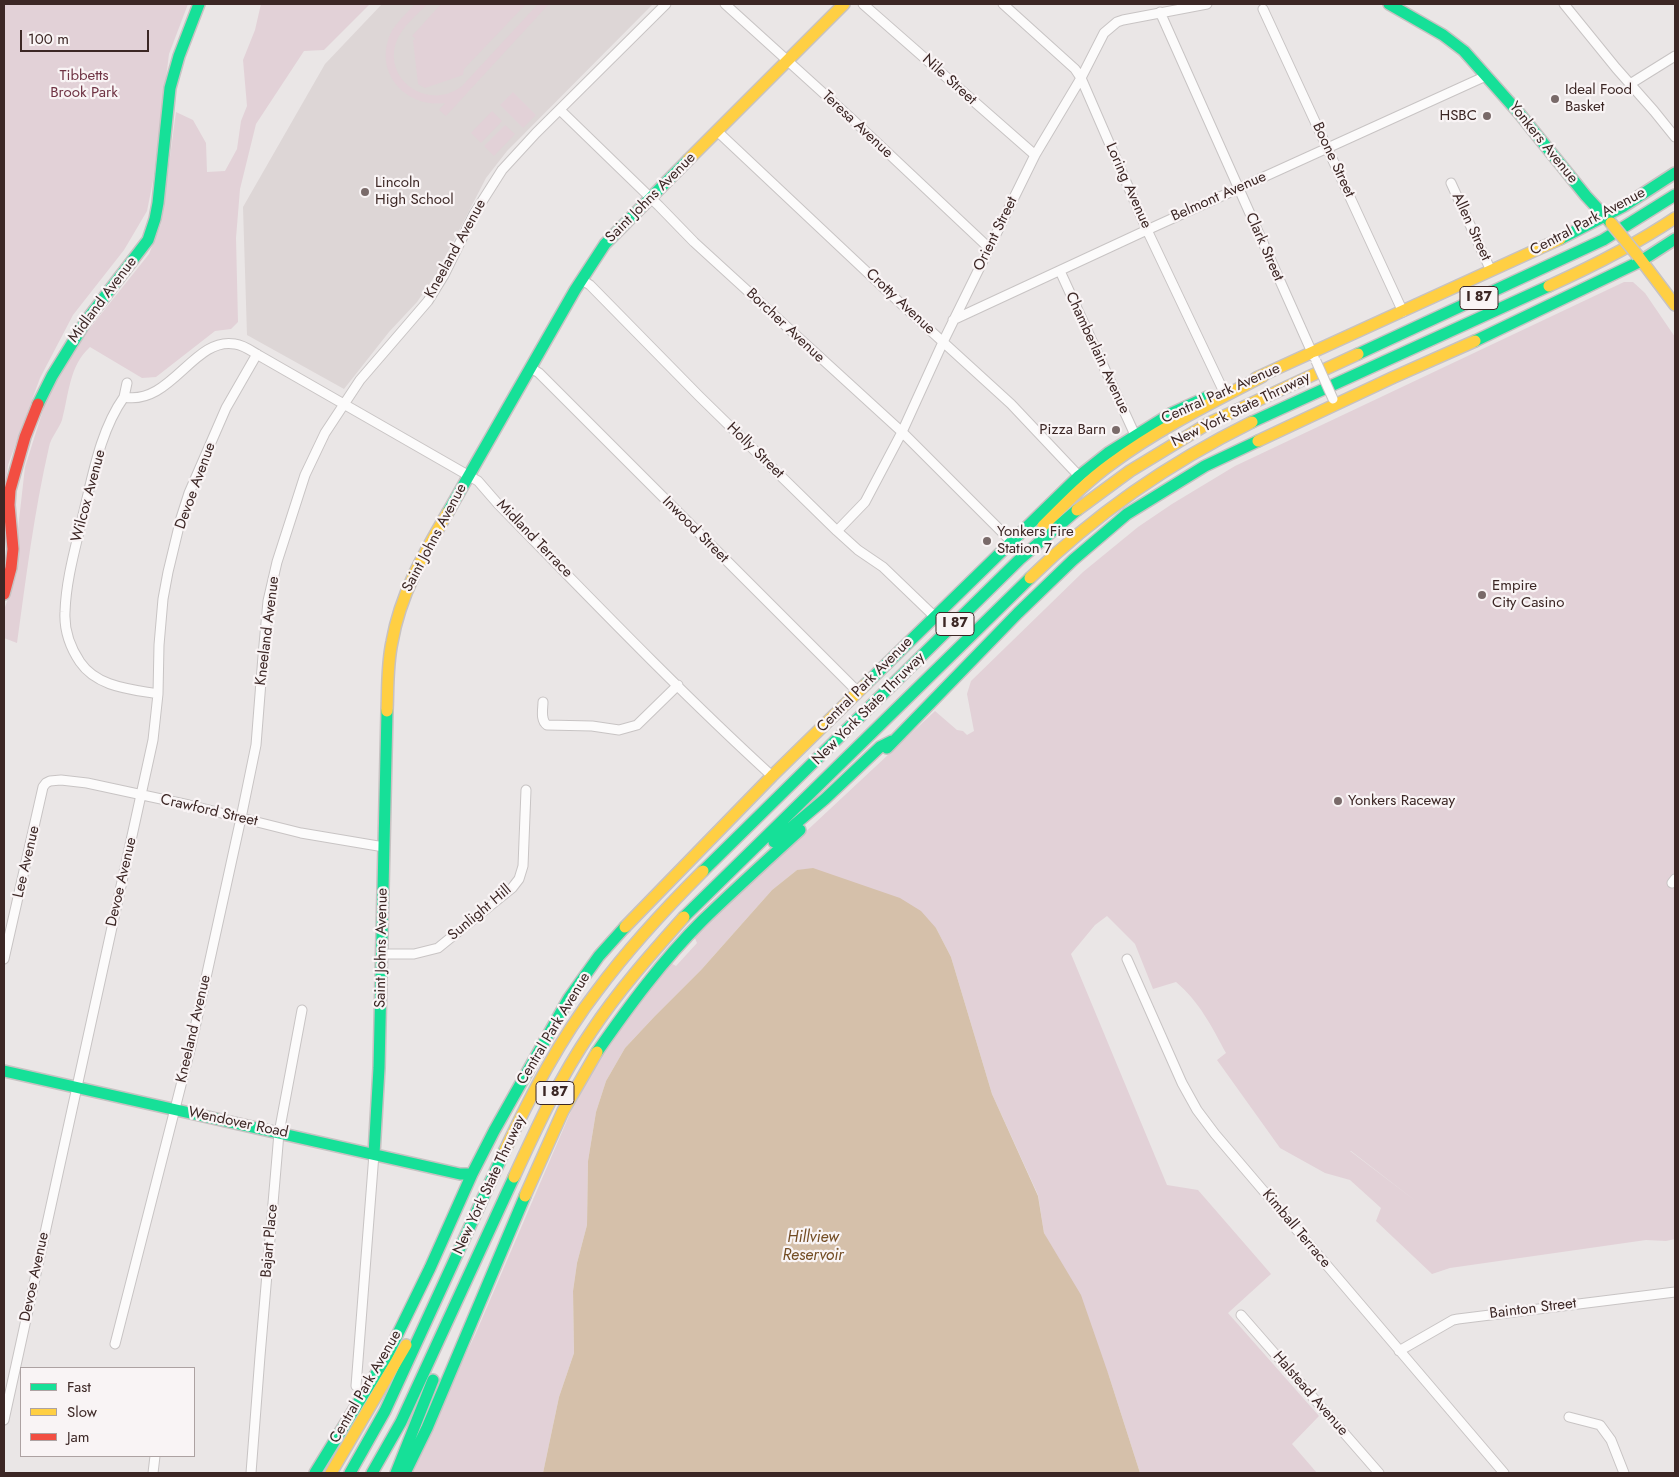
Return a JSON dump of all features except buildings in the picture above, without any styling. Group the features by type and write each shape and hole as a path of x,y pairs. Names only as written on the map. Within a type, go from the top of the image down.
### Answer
{"main road":[{"name":"Midland Avenue","path":"4,594 10,579 13,543 10,493 19,453 29,423 50,377 82,326 151,234 158,203 170,88 186,36 199,4"},
{"name":"Saint Johns Avenue","path":"374,1154 379,1068 387,678 392,637 399,608 413,574 582,280 609,239 844,4"},
{"name":"Yonkers Avenue","path":"1390,4 1443,35 1464,51 1519,113 1586,196 1608,219 1675,305"},
{"name":"Central Park Avenue","path":"315,1473 387,1356 494,1131 569,998 600,956 637,913 772,776 1079,476 1108,453 1172,413 1223,390 1314,357 1403,312 1579,230 1608,219 1624,206 1675,173"},
{"name":"New York State Thruway","path":"350,1473 385,1412 520,1120 545,1071 582,1011 635,943 677,897 1020,559 1105,488 1156,453 1209,423 1603,240 1675,195"},
{"name":"New York State Thruway","path":"372,1473 411,1401 558,1086 590,1033 627,982 684,918 1037,571 1083,529 1133,491 1186,457 1234,431 1365,368 1611,257 1675,218"},
{"path":"405,1473 427,1428 544,1152 595,1055 622,1016 659,968 701,922 868,769 892,741 1073,560 1127,514 1205,466 1334,402 1484,337 1675,239"},
{"path":"1020,559 1036,533 1083,487 1113,463 1180,421 1263,376"},
{"path":"747,855 771,844 830,794 880,747 892,741"},
{"name":"Wendover Road","path":"4,1071 460,1174 472,1174"},
{"path":"331,1473 380,1391 464,1240"},
{"path":"396,1473 457,1321 485,1241"}],"street":[{"name":"Kneeland Avenue","path":"115,1344 191,1046 241,818 256,745 268,602 277,562 305,475 325,433 343,404 360,380 428,301 444,275 474,214 502,170 536,132 666,4"},
{"name":"Teresa Avenue","path":"725,4 989,248"},
{"name":"Nile Street","path":"863,4 996,123 1035,155"},
{"name":"Loring Avenue","path":"1003,4 1075,69 1081,78 1147,230 1223,390"},
{"name":"Orient Street","path":"837,531 865,502 902,432 953,320 1035,155 1081,78 1104,33 1117,22 1207,4"},
{"path":"1568,5 1630,84 1675,137"},
{"name":"Boone Street","path":"1264,8 1403,312"},
{"name":"Clark Street","path":"1160,12 1334,402"},
{"path":"1630,84 1675,56"},
{"name":"Belmont Avenue","path":"953,320 1486,76"},
{"name":"Borcher Avenue","path":"560,110 694,242 902,432 1012,542"},
{"name":"Crotty Avenue","path":"717,131 1010,404 1079,476"},
{"name":"Allen Street","path":"1451,183 1491,271"},
{"name":"Chamberlain Avenue","path":"1060,271 1135,435"},
{"name":"Holly Street","path":"582,280 590,285 699,396 837,531 858,550 884,567 934,616"},
{"path":"124,397 134,399 151,394 182,373 198,356 215,346 236,344 257,354"},
{"name":"Midland Terrace","path":"257,354 478,481 651,660 772,776"},
{"name":"Devoe Avenue","path":"4,1420 153,740 158,694 159,645 163,599 168,572 189,493 226,408 257,354"},
{"name":"Inwood Street","path":"531,368 539,373 858,692"},
{"name":"Wilcox Avenue","path":"127,383 124,397 113,412 107,429 93,474 74,552 65,612 67,633 70,646 80,662 98,679 124,688 158,694"},
{"path":"543,702 543,719 547,725 592,726 619,730 637,725 678,685"},
{"name":"Crawford Street","path":"42,794 46,782 61,780 87,783 189,805 301,833 384,847"},
{"name":"Sunlight Hill","path":"382,954 414,954 438,948 512,888 519,879 523,866 526,790"},
{"name":"Lee Avenue","path":"4,959 42,794"},
{"name":"Kimball Terrace","path":"1127,959 1182,1084 1197,1110 1215,1134 1504,1473"},
{"name":"Bajart Place","path":"251,1473 279,1133 302,1010"},
{"name":"Saint Johns Avenue","path":"356,1386 374,1154"},
{"name":"Bainton Street","path":"1399,1351 1458,1318 1675,1292"},
{"name":"Halstead Avenue","path":"1241,1314 1379,1473"},
{"path":"1569,1417 1600,1424 1611,1440 1624,1473"},
{"path":"153,1473 155,1457"}],"shaded area":[{"name":"Lincoln High School","path":"382,4 653,4 507,151 486,178 437,273 417,302 389,332 344,389 247,335 243,207 325,64"}],"green space":[{"name":"Tibbetts Brook Park","path":"4,4 188,4 169,54 153,181 147,211 124,250 73,315 40,378 8,465 4,498"},
{"path":"261,4 370,4 324,50 304,51 256,124 240,189 236,238 238,322 231,329 215,331 156,377 142,378 90,347 78,363 71,381 62,420 50,443 39,496 17,643 4,638 4,610 17,573 18,529 25,467 49,391 82,338 149,254 161,224 176,112 193,120 206,143 207,172 225,171 237,149 241,121 247,106 243,60 255,30"},
{"path":"415,4 427,4 406,25 397,40 394,55 396,68 402,79 411,88 423,93 436,95 449,93 462,86 538,4 549,4 446,116 439,110 445,103 431,103 407,95 391,76 387,64 386,51 391,32 400,19"},
{"path":"441,4 526,4 464,69 463,75 425,88 418,84 413,40 416,39 412,36"},
{"path":"513,92 536,115 523,128 500,105"},
{"path":"492,111 502,121 481,143 471,133"},
{"path":"505,125 515,134 494,156 484,146"},
{"name":"Yonkers Raceway","path":"1624,282 1633,282 1645,293 1675,337 1675,1239 1666,1241 1646,1240 1450,1268 1432,1274 1376,1221 1381,1208 1350,1180 1325,1173 1280,1148 1217,1060 1226,1053 1192,997 1176,982 1153,989 1135,944 1107,916 1095,925 1071,954 1167,1185 1198,1190 1271,1274 1228,1313 1319,1416 1292,1444 1317,1473 1140,1473 1109,1376 1044,1233 1038,1195 992,1094 951,957 936,928 797,870 772,890 701,970 625,1048 606,1081 596,1112 588,1161 587,1225 577,1263 573,1291 574,1353 559,1397 543,1473 407,1473 475,1335 571,1111 597,1059 669,962 676,966 697,943 694,936 935,711 957,730 963,731 967,735 974,731 967,694 971,681 1083,572 1138,527 1235,466","holes":["1350,1151 1351,1151 1417,1202"]}],"water":[{"name":"Hillview Reservoir","path":"813,868 900,898 921,911 936,928 951,957 992,1094 1038,1196 1044,1233 1081,1295 1140,1473 543,1473 559,1397 574,1353 573,1291 577,1263 587,1225 588,1161 596,1112 606,1081 625,1048 701,970 772,890 797,870"}],"traffic: fast":[{"path":"38,404 52,376 86,321 148,240 158,203 170,88 179,56 199,4"},
{"path":"1389,4 1443,35 1464,51 1519,113 1586,196 1611,223"},
{"path":"448,512 575,290 605,244 688,160"},
{"path":"1560,239 1624,206 1675,173"},
{"path":"1358,354 1603,240 1675,195"},
{"path":"1475,341 1641,261 1675,239"},
{"path":"1252,422 1549,286"},
{"path":"866,684 1079,476 1108,453 1172,413 1207,397"},
{"path":"887,748 1018,613 1073,560 1127,514 1205,466 1258,441"},
{"path":"703,871 1020,559 1077,510"},
{"path":"684,917 1030,578"},
{"path":"374,1154 379,1068 387,711"},
{"path":"774,842 825,799 880,747 892,741"},
{"path":"597,1052 646,984 687,936 800,830"},
{"path":"315,1473 387,1356 430,1268 472,1174 569,998 599,956 625,927"},
{"path":"4,1071 460,1174 472,1174"},
{"path":"350,1473 385,1411 505,1150"},
{"path":"372,1473 401,1422 514,1177"},
{"path":"405,1473 427,1428 525,1196"},
{"path":"396,1473 433,1380"}],"traffic: slow":[{"path":"688,160 844,4"},
{"path":"1549,286 1614,255 1675,218"},
{"path":"1611,223 1638,256"},
{"path":"1256,378 1560,239"},
{"path":"1638,256 1675,305"},
{"path":"1258,441 1475,341"},
{"path":"1077,510 1130,471 1209,423 1358,354"},
{"path":"1043,526 1093,478 1129,451 1185,417 1263,376"},
{"path":"1030,578 1080,532 1134,491 1191,455 1252,422"},
{"path":"387,711 390,651 401,608 414,575 448,512"},
{"path":"625,927 772,776 866,684"},
{"path":"505,1150 547,1068 583,1009 661,914 703,871"},
{"path":"514,1177 550,1103 580,1049 624,987 684,917"},
{"path":"525,1196 563,1111 597,1052"},
{"path":"331,1473 406,1345"}],"traffic: jam":[{"path":"4,594 11,568 13,549 9,505 10,490 25,437 38,404"}],"place":[{"name":"Ideal Food Basket","path":"1555,99"},
{"name":"HSBC","path":"1487,116"},
{"name":"Lincoln High School","path":"365,192"},
{"name":"Pizza Barn","path":"1116,430"},
{"name":"Yonkers Fire Station 7","path":"987,541"},
{"name":"Empire City Casino","path":"1482,595"},
{"name":"Yonkers Raceway","path":"1338,801"}]}
